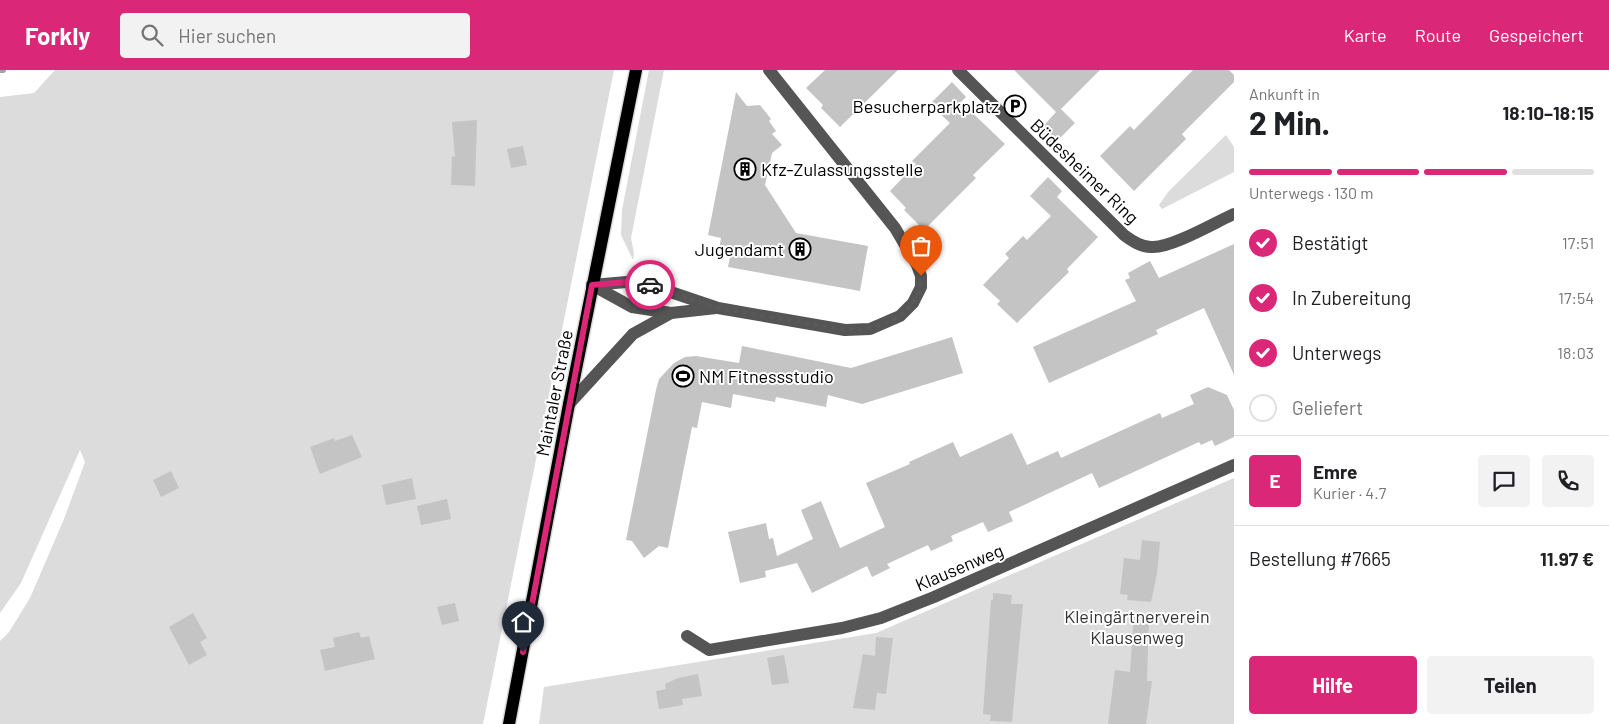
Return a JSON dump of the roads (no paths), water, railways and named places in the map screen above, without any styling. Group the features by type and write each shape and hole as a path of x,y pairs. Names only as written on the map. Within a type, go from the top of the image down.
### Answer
{"main road":[{"name":"Maintaler Straße","path":"509,724 592,285 636,70"}],"street":[{"path":"592,285 638,281 718,308 859,331 886,324 900,316 913,303 921,287 921,276 917,265 895,228 769,70"},
{"name":"Büdesheimer Ring","path":"958,70 1124,235 1134,242 1153,247 1166,244 1234,214"},
{"path":"592,285 632,308 671,313 718,308"},
{"path":"569,404 633,334 671,313"},
{"name":"Klausenweg","path":"687,636 710,650 842,628 881,618 934,598 1234,465"}],"place":[{"name":"Besucherparkplatz","path":"1015,106"},
{"name":"Kfz-Zulassungsstelle","path":"745,169"},
{"name":"Jugendamt","path":"800,249"},
{"name":"NM Fitnessstudio","path":"683,376"}],"park label":[{"name":"Kleingärtnerverein Klausenweg","path":"1137,626"}]}
